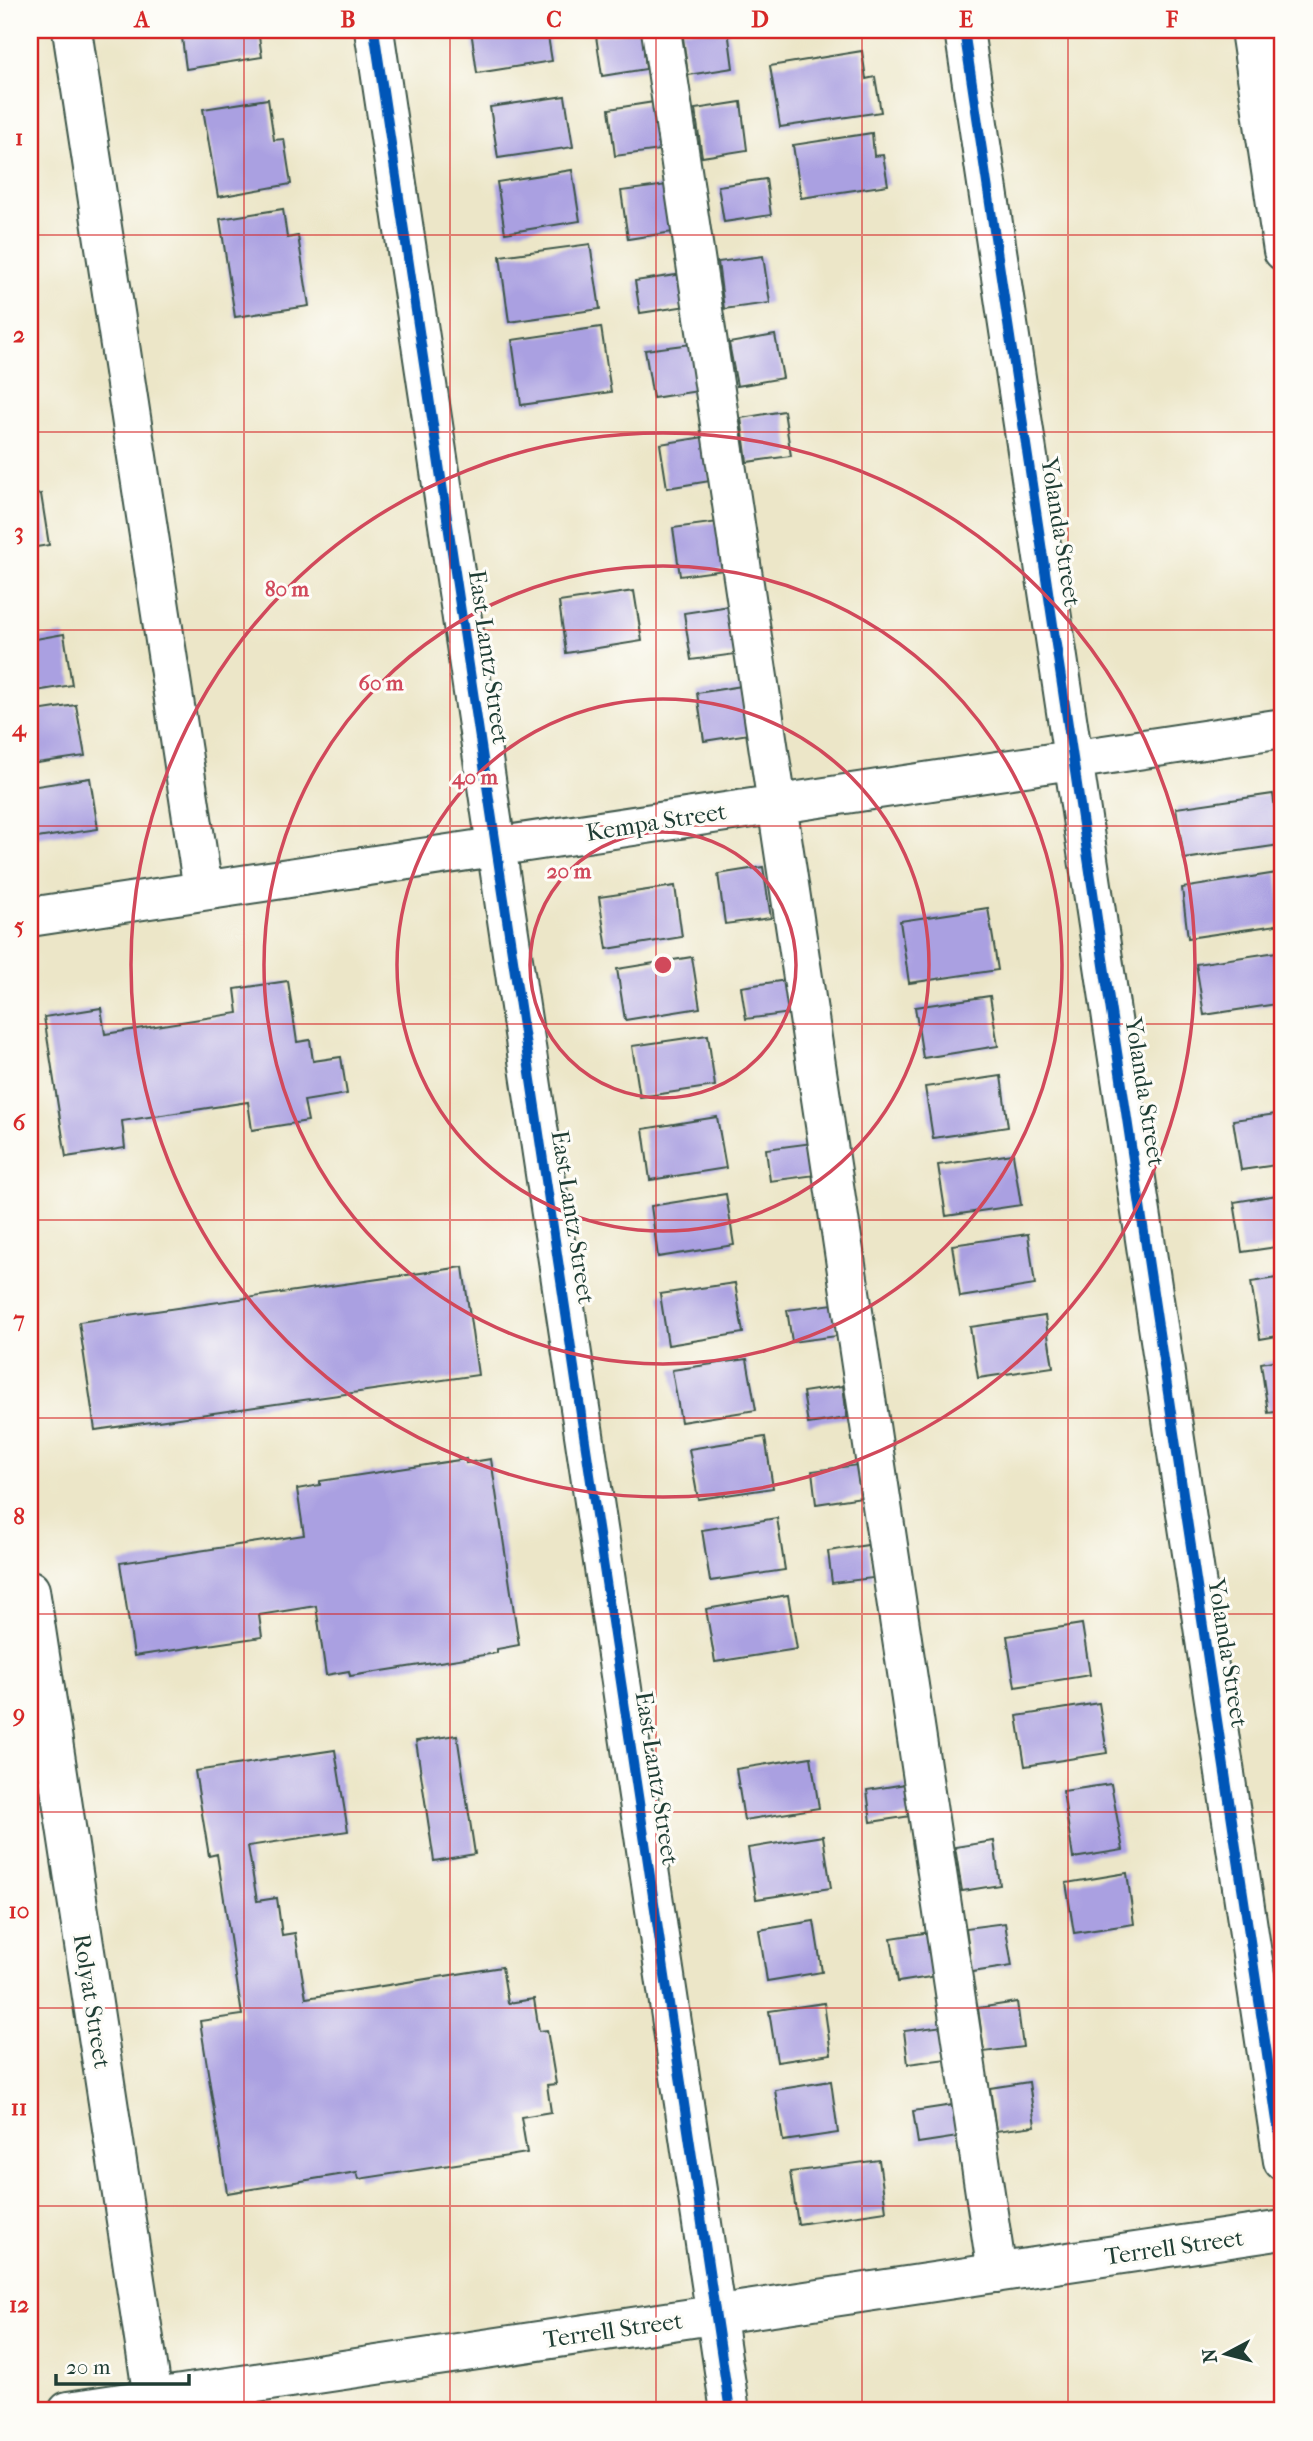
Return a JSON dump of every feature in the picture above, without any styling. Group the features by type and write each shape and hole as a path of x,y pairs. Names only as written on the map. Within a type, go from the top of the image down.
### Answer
{"street":[{"path":"72,30 203,890"},
{"name":"East Lantz Street","path":"374,30 730,2411"},
{"path":"661,30 997,2273"},
{"name":"Yolanda Street","path":"964,30 1283,2161"},
{"path":"1250,30 1283,251"},
{"name":"Kempa Street","path":"30,917 1283,728"},
{"name":"Rolyat Street","path":"30,1590 154,2405"},
{"name":"Terrell Street","path":"68,2411 154,2405 717,2315 1283,2230"}],"building":[{"path":"181,30 258,30 262,57 186,69"},
{"path":"471,30 547,30 552,61 477,73"},
{"path":"642,30 646,69 602,76 596,36"},
{"path":"682,30 728,30 733,68 688,75"},
{"path":"862,51 866,79 875,77 881,112 780,127 770,66"},
{"path":"565,96 573,147 498,158 490,107"},
{"path":"268,99 274,140 284,139 291,184 218,197 203,109"},
{"path":"654,102 661,150 615,156 609,109"},
{"path":"741,102 747,150 702,157 695,109"},
{"path":"872,133 874,156 883,155 888,185 801,198 793,145"},
{"path":"572,170 580,221 505,233 497,182"},
{"path":"766,179 771,215 724,222 718,186"},
{"path":"667,185 673,232 628,239 621,191"},
{"path":"283,209 287,238 298,236 309,306 235,317 220,219"},
{"path":"590,244 600,309 509,322 500,256"},
{"path":"763,256 770,303 724,309 718,262"},
{"path":"683,274 687,306 640,313 635,281"},
{"path":"601,327 611,392 521,405 512,340"},
{"path":"775,335 783,378 737,386 729,343"},
{"path":"691,344 698,391 653,398 645,350"},
{"path":"784,411 791,456 747,462 741,418"},
{"path":"704,437 710,481 667,488 660,444"},
{"path":"41,494 49,545 30,548 30,496"},
{"path":"718,522 725,570 680,576 673,528"},
{"path":"634,591 642,641 566,653 559,602"},
{"path":"730,606 736,654 691,660 684,613"},
{"path":"64,634 72,685 30,692 30,640"},
{"path":"742,686 749,734 704,741 697,693"},
{"path":"76,705 85,756 30,764 30,712"},
{"path":"90,778 98,829 30,839 30,787"},
{"path":"1273,794 1280,845 1184,859 1176,808"},
{"path":"763,867 771,918 725,924 718,874"},
{"path":"1277,873 1283,924 1188,938 1182,888"},
{"path":"675,886 682,937 607,949 599,897"},
{"path":"988,908 998,970 909,983 900,921"},
{"path":"1283,951 1283,1003 1204,1015 1196,964"},
{"path":"692,957 700,1008 625,1020 617,969"},
{"path":"787,980 791,1013 746,1019 741,987"},
{"path":"288,981 297,1042 310,1040 313,1061 341,1057 347,1094 304,1101 308,1121 252,1130 248,1102 122,1121 125,1148 66,1157 44,1017 101,1008 105,1034 238,1013 235,989"},
{"path":"990,996 998,1046 923,1058 915,1007"},
{"path":"708,1035 715,1086 640,1097 632,1046"},
{"path":"1001,1076 1008,1127 933,1138 925,1087"},
{"path":"1283,1113 1283,1164 1241,1170 1233,1120"},
{"path":"717,1117 726,1168 650,1180 643,1129"},
{"path":"812,1143 816,1175 770,1181 766,1149"},
{"path":"1013,1154 1021,1205 946,1216 938,1165"},
{"path":"726,1194 734,1245 658,1257 651,1206"},
{"path":"1283,1194 1283,1246 1242,1252 1234,1202"},
{"path":"1028,1234 1035,1285 960,1297 952,1245"},
{"path":"463,1267 478,1375 95,1430 79,1322"},
{"path":"1283,1277 1283,1335 1260,1339 1251,1282"},
{"path":"735,1283 743,1333 668,1345 660,1294"},
{"path":"833,1304 837,1336 792,1342 787,1310"},
{"path":"1045,1316 1053,1367 978,1378 970,1327"},
{"path":"747,1359 756,1410 681,1422 672,1370"},
{"path":"1283,1359 1283,1411 1268,1413 1261,1363"},
{"path":"843,1386 847,1418 808,1424 803,1392"},
{"path":"765,1437 773,1488 698,1499 689,1449"},
{"path":"466,1459 466,1463 491,1459 519,1645 497,1649 497,1653 350,1676 349,1671 326,1675 316,1606 259,1615 262,1637 134,1656 120,1563 304,1535 297,1489 320,1485 320,1481"},
{"path":"857,1465 862,1497 816,1504 812,1471"},
{"path":"777,1518 785,1570 710,1581 702,1530"},
{"path":"868,1545 873,1578 832,1583 828,1551"},
{"path":"788,1595 797,1649 715,1662 706,1609"},
{"path":"1082,1624 1090,1675 1015,1687 1007,1636"},
{"path":"1099,1703 1107,1753 1025,1766 1017,1716"},
{"path":"457,1735 475,1854 434,1861 416,1741"},
{"path":"335,1750 348,1831 248,1846 257,1901 277,1898 282,1935 295,1933 306,1998 502,1967 508,2003 534,1999 539,2031 547,2030 556,2084 547,2085 551,2112 521,2117 527,2153 359,2179 357,2172 227,2193 200,2021 242,2015 217,1854 209,1856 195,1771"},
{"path":"811,1757 819,1808 744,1820 736,1769"},
{"path":"906,1784 911,1816 871,1822 867,1790"},
{"path":"1111,1784 1123,1850 1073,1858 1063,1791"},
{"path":"823,1836 831,1888 756,1899 748,1848"},
{"path":"994,1841 1000,1885 962,1891 955,1847"},
{"path":"1127,1873 1134,1924 1074,1933 1066,1883"},
{"path":"814,1921 822,1972 767,1981 759,1930"},
{"path":"1005,1923 1012,1966 972,1972 966,1928"},
{"path":"931,1932 937,1976 898,1982 891,1938"},
{"path":"1017,2002 1023,2047 984,2052 978,2008"},
{"path":"824,2003 831,2054 777,2062 769,2011"},
{"path":"943,2026 947,2059 908,2064 904,2031"},
{"path":"831,2081 838,2133 783,2141 775,2090"},
{"path":"1029,2082 1035,2126 996,2131 990,2088"},
{"path":"953,2105 958,2137 918,2143 913,2111"},
{"path":"879,2160 886,2211 798,2224 790,2172"}],"cycle path":[{"path":"374,30 730,2411"},
{"path":"964,30 1283,2161"}]}
